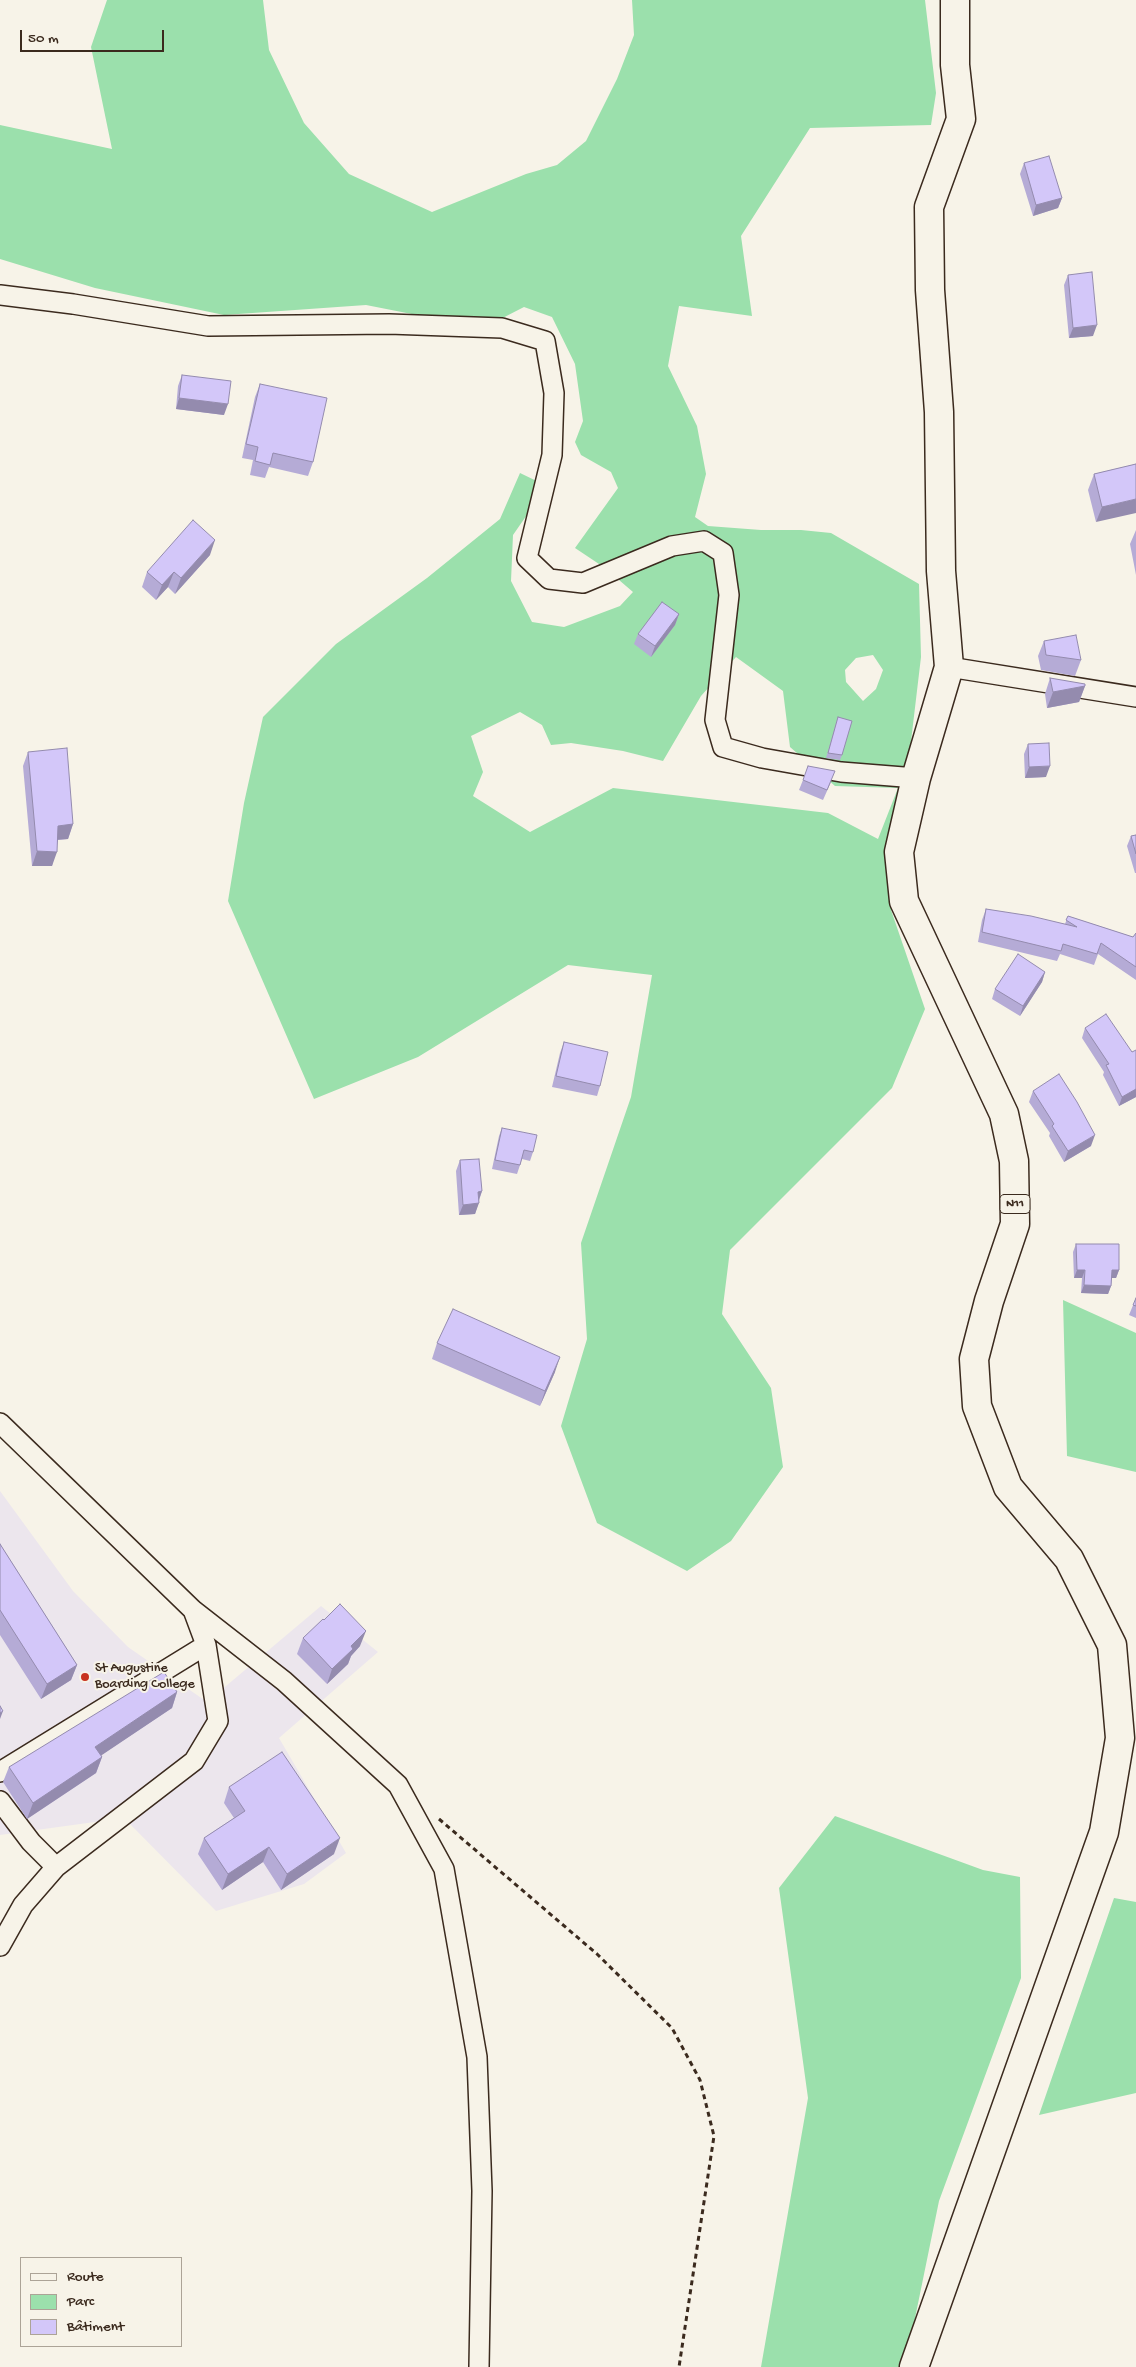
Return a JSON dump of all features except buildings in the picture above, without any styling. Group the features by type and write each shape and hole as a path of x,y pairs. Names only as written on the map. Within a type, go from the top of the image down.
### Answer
{"highway":[{"name":"N11","path":"914,2367 1104,1832 1120,1738 1112,1645 1069,1560 1008,1487 978,1406 974,1359 989,1301 1015,1224 1014,1161 1004,1114 904,901 899,852 916,778 949,667 941,571 938,412 930,290 930,207 961,119 955,65 955,0"}],"street":[{"path":"0,295 73,304 208,326 389,324 502,328 545,341 554,393 552,455 528,558 549,579 583,583 672,546 704,541 723,553 729,595 715,720 723,747 762,758 841,772 916,778"},
{"path":"949,667 1136,697"},
{"path":"0,1422 193,1610 284,1681 398,1785 444,1869 477,2057 482,2191 479,2367"},
{"path":"0,1946 23,1905 56,1866 194,1761 218,1721 206,1645 193,1610"},
{"path":"0,1772 206,1645"},
{"path":"0,1801 30,1842 56,1866"}],"path":[{"path":"435,1816 597,1954 672,2028 700,2080 714,2136 679,2367"}],"shaded area":[{"name":"St Augustine Boarding College","path":"0,1491 73,1591 128,1647 207,1702 321,1606 378,1652 279,1738 346,1853 304,1884 216,1911 124,1818 0,1835"}],"green space":[{"path":"107,0 263,0 269,50 304,123 349,174 432,212 526,174 557,165 586,141 617,79 634,35 632,0 925,0 936,93 931,125 810,128 741,236 752,316 679,306 668,366 697,426 706,474 695,517 708,526 831,533 919,584 921,657 891,910 925,1009 892,1088 730,1250 722,1314 771,1388 783,1467 731,1541 687,1571 597,1523 561,1426 587,1339 581,1243 631,1097 652,975 568,965 418,1057 314,1099 228,901 244,803 263,717 336,644 427,578 500,519 520,473 547,486 513,535 511,581 532,622 564,627 620,606 633,592 605,568 575,548 618,488 611,472 581,455 575,442 583,421 575,364 552,317 524,307 483,328 366,305 224,315 95,288 0,259 0,125 112,149 91,47","holes":["873,655 883,670 876,689 863,701 846,682 845,670 856,658","736,657 783,691 790,747 835,786 898,788 878,839 828,813 613,788 530,832 473,796 483,772 471,736 520,712 542,725 551,745 571,743 623,751 663,761 701,696"]},
{"path":"1063,1300 1136,1333 1136,1472 1067,1456"},
{"path":"835,1816 983,1870 1020,1877 1021,1978 939,2201 905,2367 761,2367 808,2098 779,1888"},
{"path":"1114,1898 1136,1902 1136,2093 1039,2115"}],"place":[{"name":"St Augustine Boarding College","path":"85,1677"}]}
